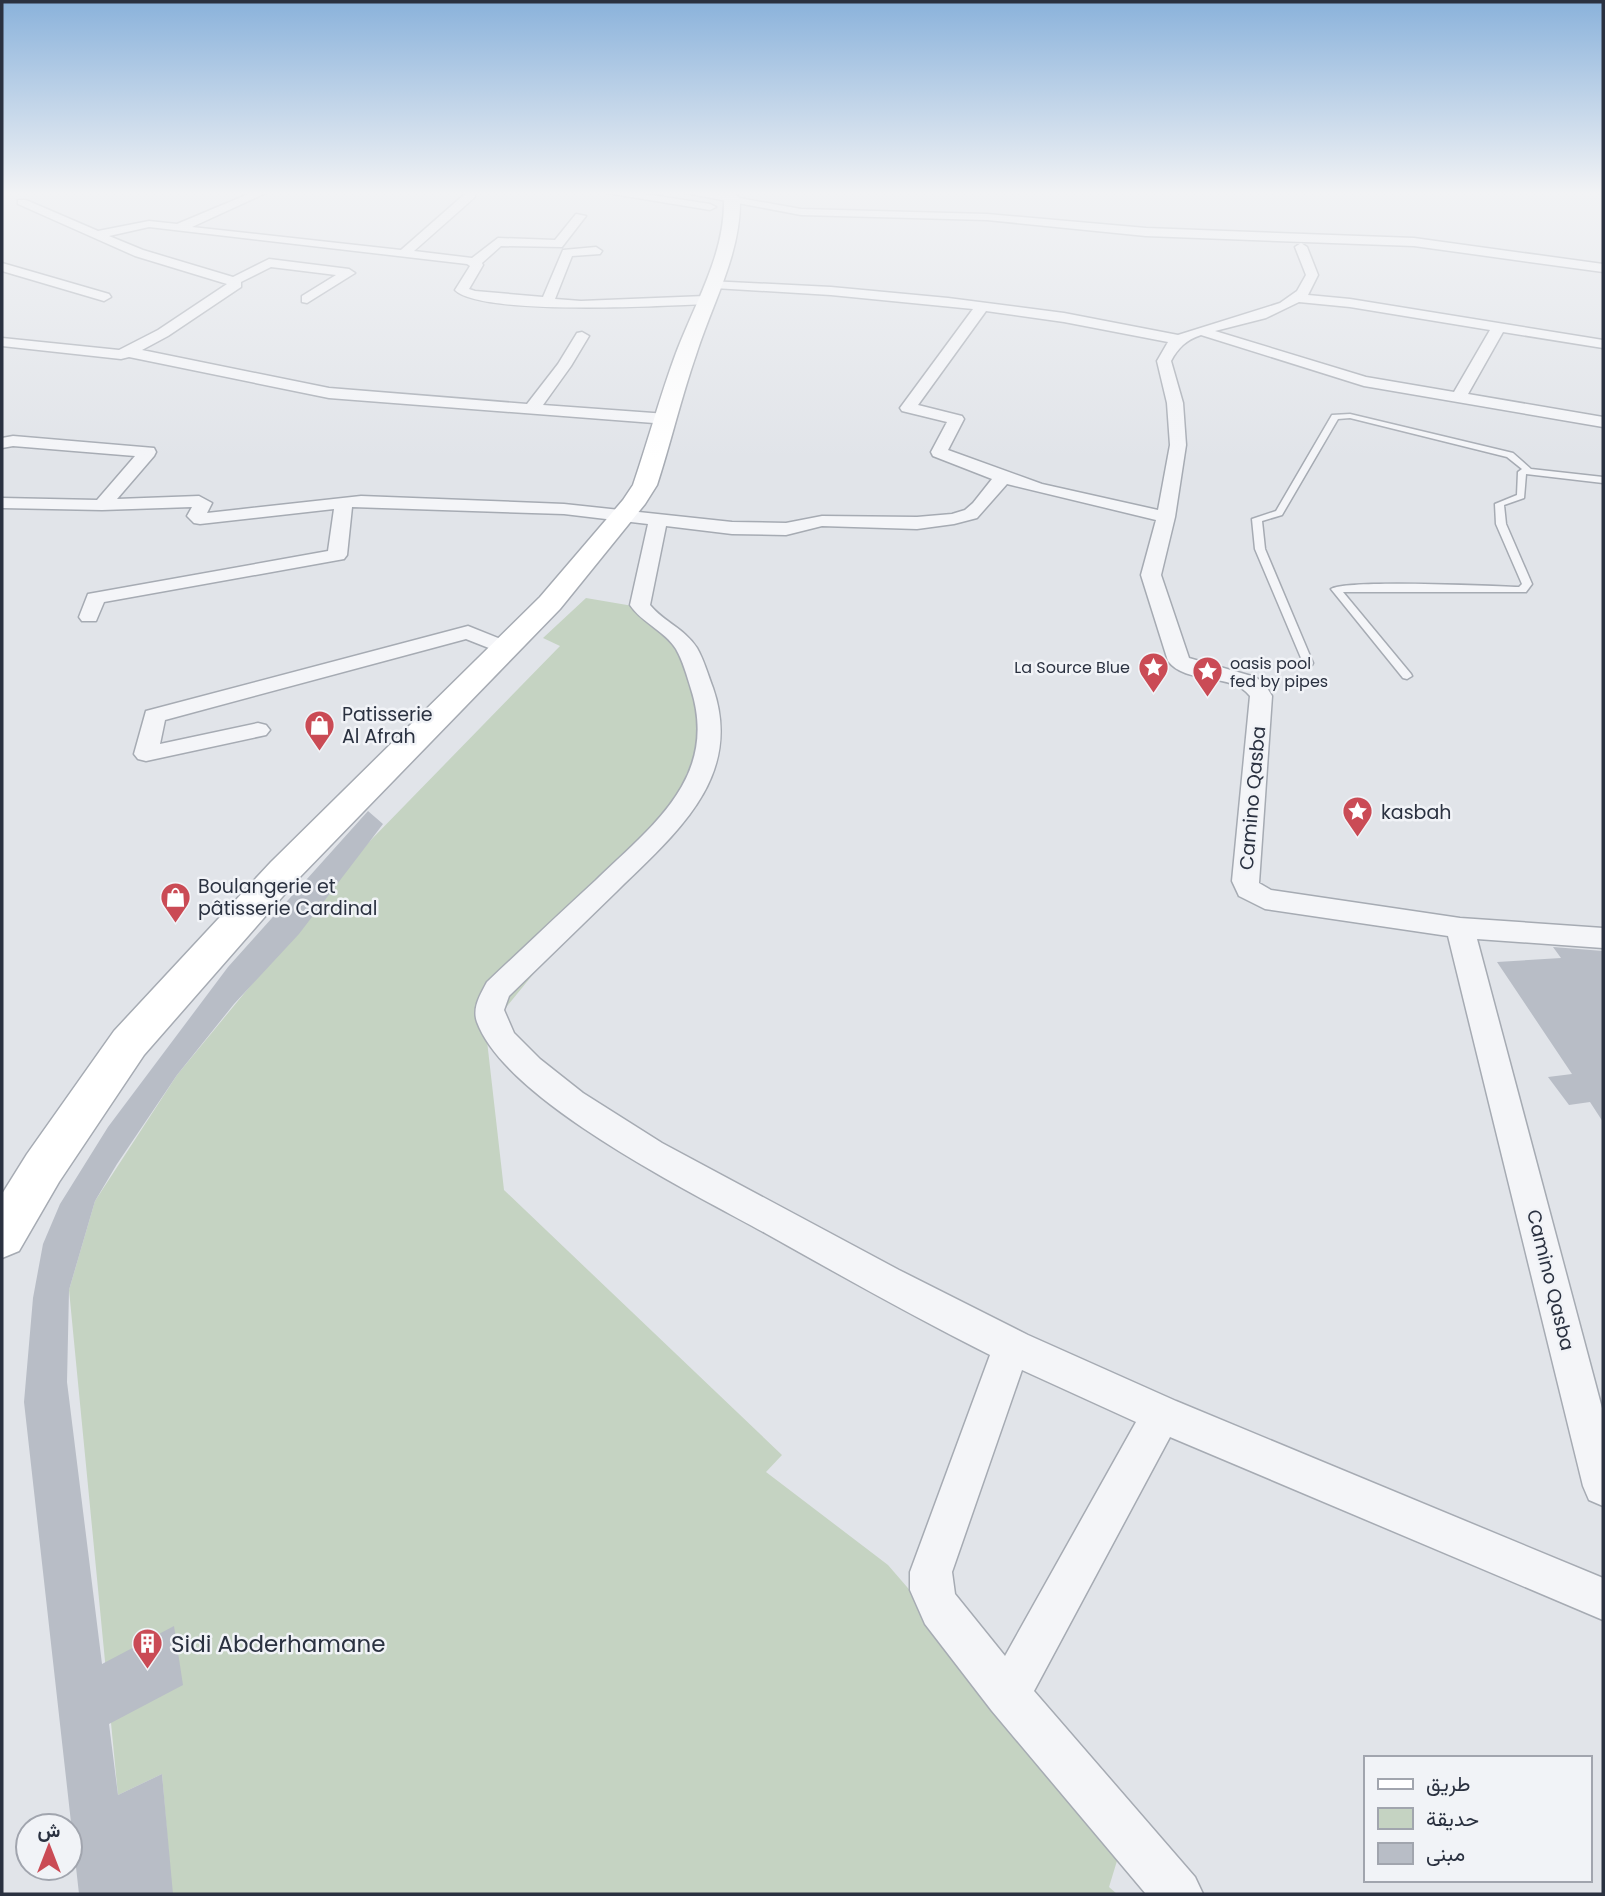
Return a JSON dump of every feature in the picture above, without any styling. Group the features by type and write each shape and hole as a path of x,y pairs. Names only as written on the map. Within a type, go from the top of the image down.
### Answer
{"street":[{"path":"51,281 104,297"},
{"path":"307,299 335,281"},
{"path":"466,281 462,288 463,292 547,303 608,305 710,292 982,306 1075,317 1190,335 1405,390 1603,422"},
{"path":"547,303 556,281"},
{"path":"2,1236 43,1168 129,1043 284,871 550,603 621,515 633,504 645,485 713,281"},
{"path":"1190,335 1287,306 1299,298 1310,281"},
{"path":"2,342 64,351 121,355 226,293 234,287 234,282"},
{"path":"1299,298 1350,303 1603,344"},
{"path":"982,306 908,409 956,419 939,452 1003,477 1065,495 1166,517"},
{"path":"1458,398 1498,328"},
{"name":"Camino Qasba","path":"1190,335 1166,352 1164,360 1178,425 1175,467 1166,517 1152,564 1152,575 1176,656 1185,665 1247,682 1256,688 1261,696 1245,881 1248,889 1265,899 1460,928 1602,1480"},
{"path":"532,408 564,366 582,336"},
{"path":"128,352 328,393 667,419"},
{"path":"2,443 13,441 148,452 102,505"},
{"path":"4,505 199,501 203,503 196,516 200,519 344,501 453,503 564,509 732,528 777,529 822,521 938,521 964,516 976,511 1003,477"},
{"path":"89,617 95,598 337,555 344,501"},
{"path":"658,520 640,606 646,614 683,643 689,655 711,719 712,740 708,761 687,801 666,828 497,990 489,1010 496,1032 547,1083 586,1111 714,1187 1012,1346 1162,1413 1603,1599"},
{"path":"258,730 146,754 154,716 468,632 506,648"},
{"path":"1460,928 1603,938"},
{"path":"1012,1346 929,1581 934,1601 1009,1695 1178,1894"},
{"path":"1009,1695 1162,1413"}],"lane":[{"path":"1308,663 1260,549 1257,519 1279,513 1335,417 1350,416 1510,455 1528,470"},
{"path":"1408,676 1334,590 1370,587 1522,590 1527,584 1501,524 1499,503 1521,496 1522,472 1528,470 1603,480"}],"green space":[{"path":"586,598 633,606 680,644 710,715 677,798 486,1032 504,1190 782,1455 766,1472 888,1565 1124,1838 1109,1887 1117,1894 172,1894 162,1774 118,1795 69,1290 95,1201 177,1075 368,843 560,646 543,638"}],"building":[{"path":"368,811 383,824 299,934 234,1004 177,1075 117,1164 95,1201 69,1290 67,1382 102,1664 174,1626 183,1685 109,1724 118,1795 162,1774 173,1894 79,1894 78,1882 84,1882 84,1812 70,1812 24,1402 33,1298 43,1244 60,1204 108,1127 228,967"},
{"path":"1553,947 1603,951 1603,1122 1590,1102 1569,1105 1548,1077 1572,1074 1497,962 1561,958"}],"place":[{"name":"La Source Blue","path":"1153,694"},
{"name":"oasis pool fed by pipes","path":"1207,699"},
{"name":"Patisserie Al Afrah","path":"319,752"},
{"name":"kasbah","path":"1358,839"},
{"name":"Boulangerie et pâtisserie Cardinal","path":"175,924"},
{"name":"Sidi Abderhamane","path":"148,1671"}]}
